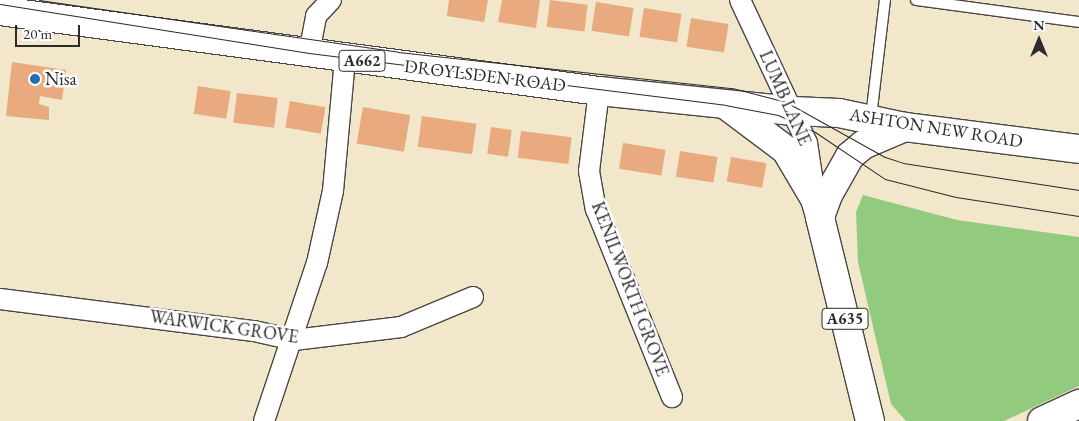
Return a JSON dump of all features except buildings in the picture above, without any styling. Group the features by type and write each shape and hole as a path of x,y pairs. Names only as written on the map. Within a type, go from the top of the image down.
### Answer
{"main road":[{"name":"DROYLSDEN ROAD","path":"0,11 599,91 793,111"},
{"name":"LUMB LANE","path":"725,105 786,150 818,208 870,421"},
{"name":"ASHTON NEW ROAD","path":"793,111 871,117 905,126 1079,149"},
{"path":"818,208 828,195 850,156 863,145 905,126"},
{"path":"1042,421 1079,404"}],"street":[{"path":"309,53 316,16 331,0"},
{"name":"LUMB LANE","path":"740,0 793,111 812,160 818,208"},
{"path":"264,421 294,340 317,263 333,191 346,58"},
{"name":"KENILWORTH GROVE","path":"599,91 589,171 596,210 672,397"},
{"name":"WARWICK GROVE","path":"0,299 244,329 294,340 400,327 473,297"}],"lane":[{"path":"871,117 885,0"},
{"path":"916,0 1079,22"}],"green space":[{"path":"863,195 957,220 1079,237 1079,386 1004,421 906,421 891,404 858,262 856,212"}],"tram line":[{"path":"39,0 398,52 732,88 786,102 885,157 903,163 1079,190"},
{"path":"0,4 309,53 725,105 778,115 815,132 885,179 956,197 1079,216"}],"place":[{"name":"Nisa","path":"35,79"}]}
